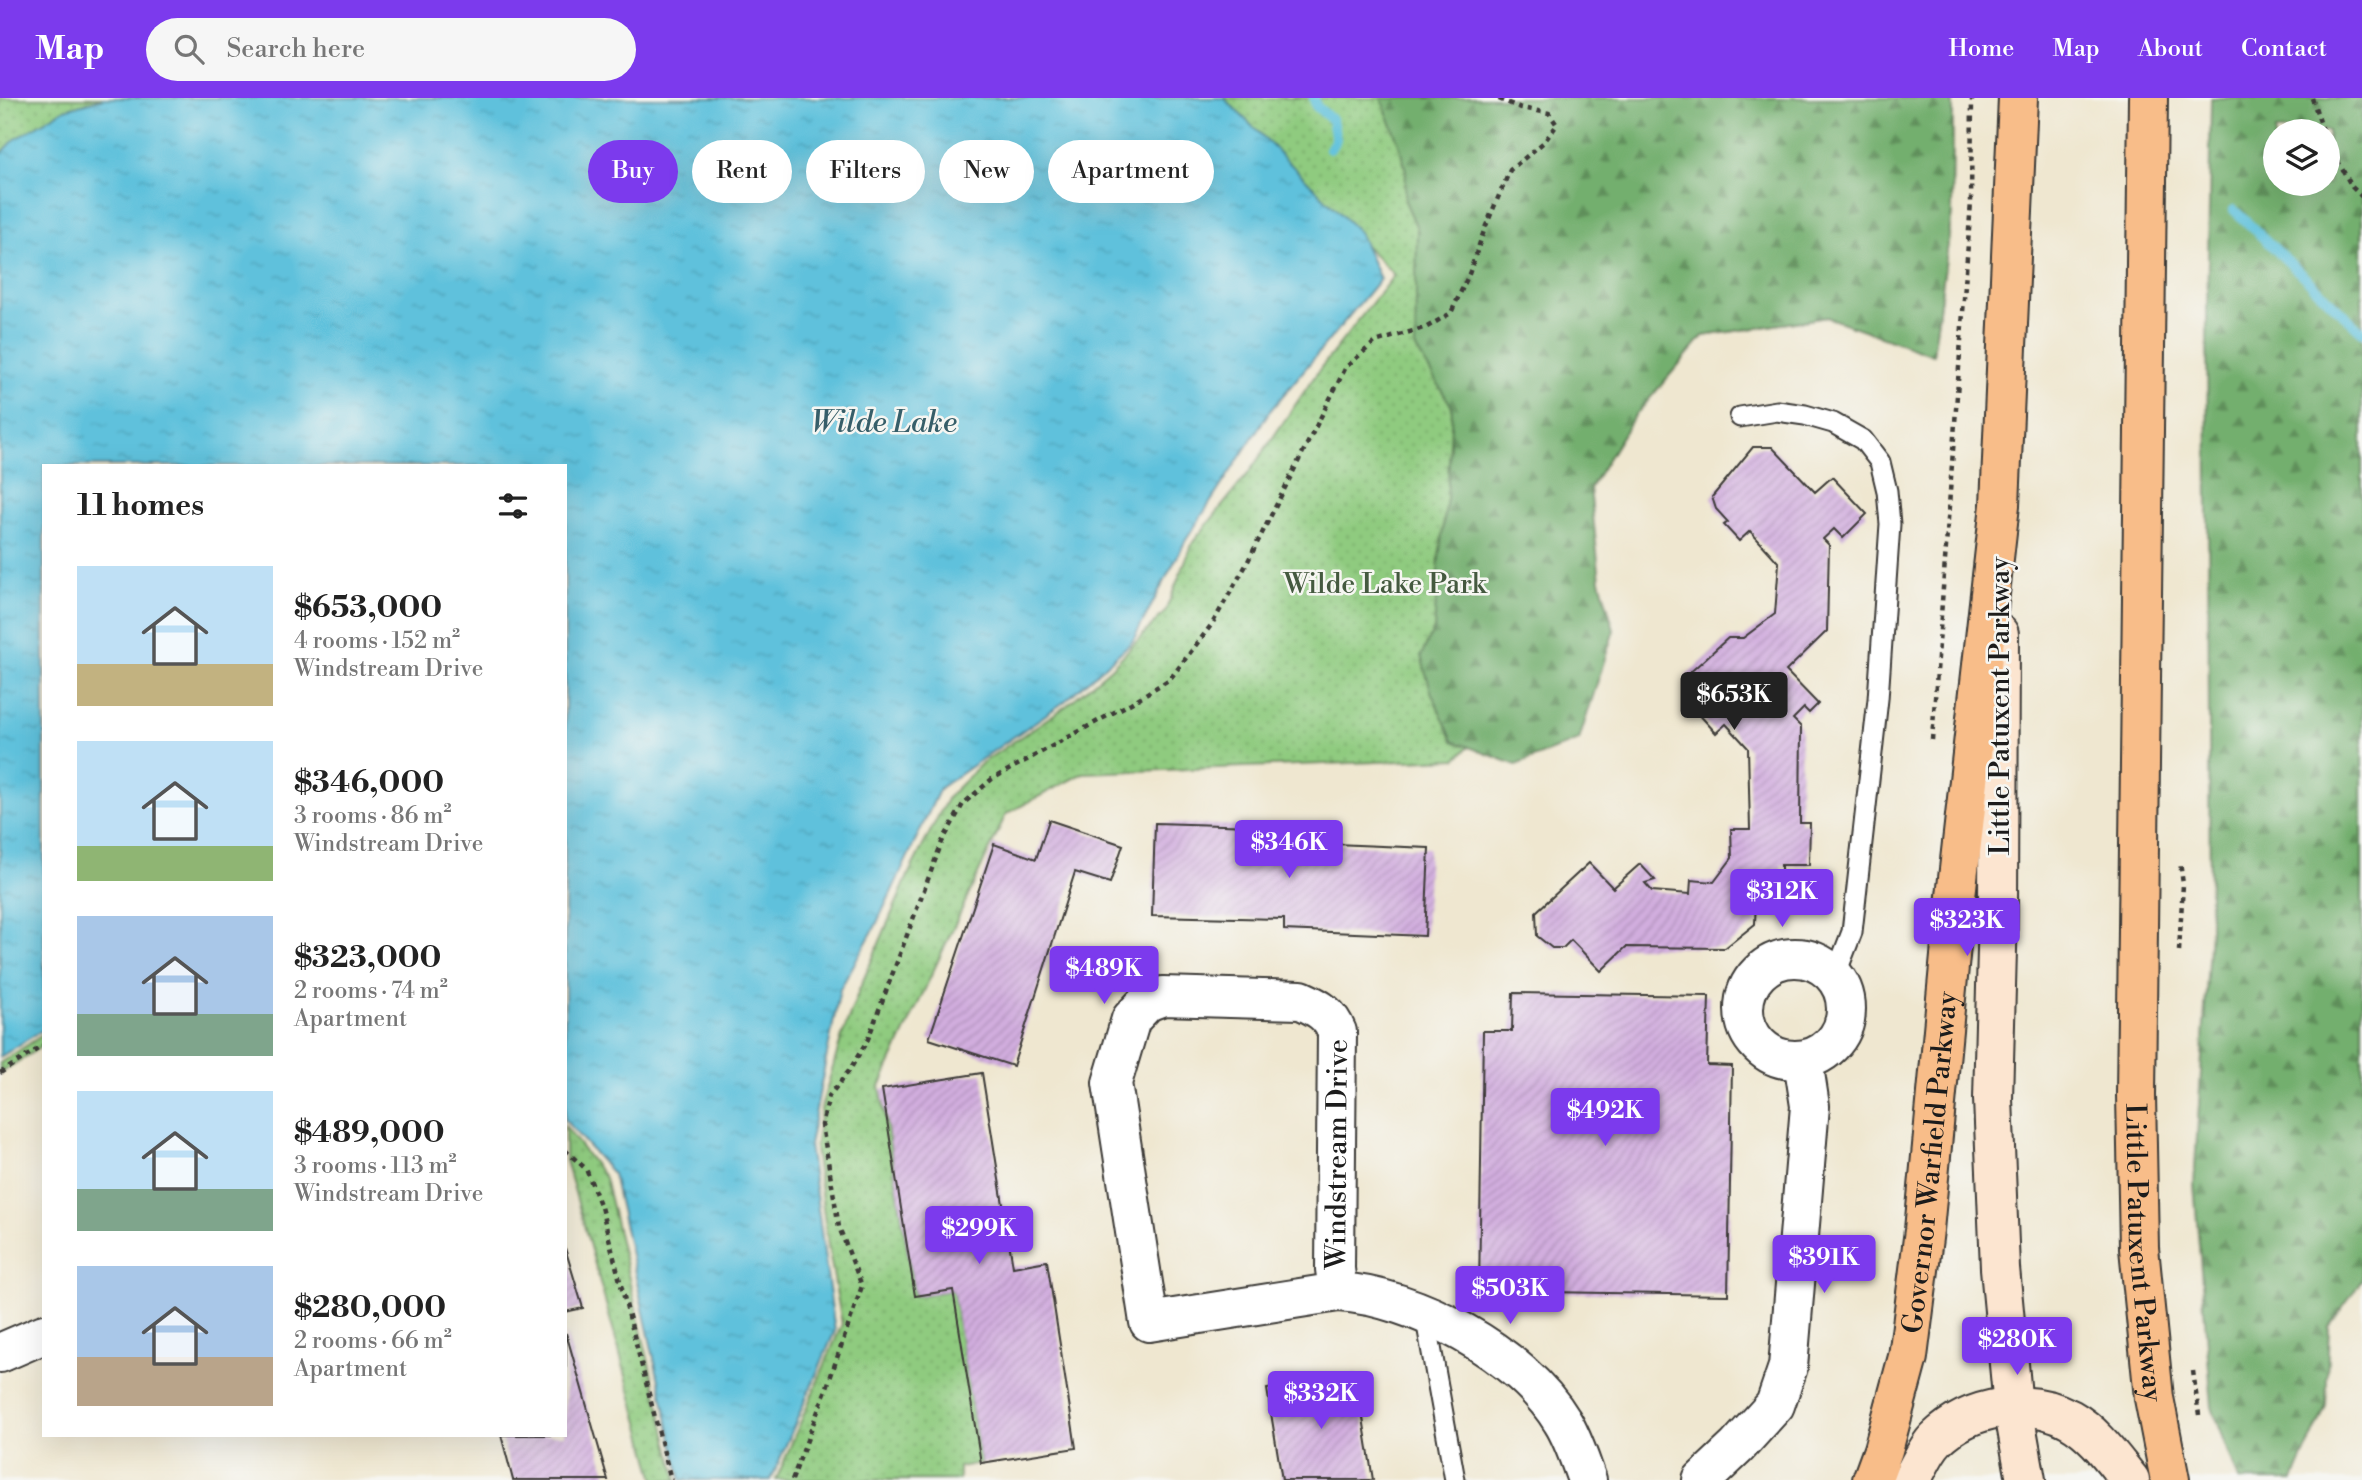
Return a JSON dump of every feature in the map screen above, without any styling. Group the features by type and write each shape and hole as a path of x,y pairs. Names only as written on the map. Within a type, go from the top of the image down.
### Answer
{"main road":[{"name":"Little Patuxent Parkway","path":"2018,98 2000,505 1998,912 1993,1099 2000,1268 2012,1407 2026,1480"},
{"name":"Little Patuxent Parkway","path":"2148,98 2136,1095 2140,1248 2154,1398 2170,1480"},
{"name":"Governor Warfield Parkway","path":"1872,1480 1883,1450 1908,1357 1924,1230 1955,900 2000,505"},
{"path":"1910,1480 1934,1441 1955,1423 1981,1412 2012,1407 2045,1409 2071,1419 2099,1441 2130,1480"}],"street":[{"path":"1797,957 1818,963 1835,976 1845,996 1846,1015 1839,1035 1824,1051 1803,1060 1780,1058 1760,1047 1747,1027 1744,1000 1749,986 1761,970 1778,960 1797,957"},
{"name":"Windstream Drive","path":"1338,1292 1335,1269 1337,1031 1331,1018 1317,1007 1301,1000 1163,996 1147,1002 1131,1019 1112,1083 1149,1322 1338,1292 1363,1293 1425,1314 1486,1345 1532,1382 1563,1422 1587,1480"},
{"path":"1702,1480 1775,1405 1788,1367 1810,1106 1803,1060"},
{"path":"0,1353 42,1335"}],"lane":[{"path":"1740,417 1777,411 1833,423 1863,440 1880,463 1887,491 1890,524 1878,699 1852,932 1835,976"},
{"path":"1425,1314 1455,1480"}],"path":[{"path":"792,1480 862,1286 839,1227 822,1125 829,1096 849,1071 868,1039 942,842 963,804 992,779 1170,679 1212,624 1245,567 1346,367 1375,342 1427,327 1451,313 1510,170 1544,142 1557,125 1549,113 1521,108 1496,98"},
{"path":"1931,751 1971,202 1972,98"},
{"path":"2312,98 2319,119"},
{"path":"2340,166 2351,187 2362,197"},
{"path":"0,1073 42,1046"},
{"path":"567,1152 586,1169 601,1207 671,1480"}],"green space":[{"path":"0,98 104,98 65,109 0,155"},
{"name":"Wilde Lake Park","path":"1222,98 1953,98 1952,213 1933,355 1827,317 1703,336 1633,418 1590,488 1518,701 1456,759 1083,773 1006,814 880,1086 915,1296 953,1290 981,1463 959,1467 959,1479 954,1480 776,1480 842,1324 815,1148 822,1104 859,990 910,871 948,797 982,763 1066,706 1111,668 1165,612 1193,542 1248,474 1319,370 1394,275"},
{"path":"1381,98 1953,98 1952,213 1933,355 1827,317 1703,336 1633,418 1590,488 1600,580 1614,630 1579,740 1516,765 1453,741 1432,694 1421,656 1434,629 1439,557 1447,498 1452,407 1415,347 1417,228 1405,201 1406,171 1399,144"},
{"path":"2211,98 2362,98 2362,1280 2329,1326 2326,1406 2293,1480 2239,1480 2212,1407 2194,1184 2210,928 2207,314"},
{"path":"42,1035 42,1046 0,1073 0,1063"},
{"path":"567,1129 605,1178 677,1480 655,1480 567,1164"}],"water":[{"name":"Wilde Lake","path":"104,98 1224,98 1359,232 1380,279 1269,412 1186,540 1132,642 1064,702 940,788 875,927 840,989 809,1145 835,1331 771,1480 681,1480 613,1174 567,1122 567,464 42,464 42,1030 0,1057 0,155 14,140 65,109"}],"building":[{"path":"1753,447 1772,447 1815,492 1832,477 1867,514 1843,538 1834,529 1823,539 1829,545 1827,631 1786,671 1818,704 1809,713 1804,708 1793,719 1801,727 1800,823 1810,823 1809,865 1781,865 1781,874 1756,900 1755,924 1725,948 1626,947 1601,971 1571,940 1563,948 1552,948 1537,936 1536,912 1589,863 1613,888 1640,864 1655,880 1645,883 1652,891 1690,894 1691,880 1714,882 1732,858 1731,829 1750,829 1748,748 1726,724 1716,733 1696,711 1703,704 1689,689 1686,676 1728,638 1743,638 1775,614 1779,563 1750,531 1739,541 1724,525 1728,522 1716,509 1712,497"},
{"path":"1049,820 1123,845 1110,883 1075,872 1013,1066 929,1039 994,844 1036,859"},
{"path":"1155,823 1288,827 1287,842 1429,848 1425,936 1284,930 1284,919 1152,916"},
{"path":"1513,993 1709,996 1707,1065 1732,1066 1728,1295 1479,1291 1483,1031 1512,1031"},
{"path":"982,1073 1013,1267 1047,1261 1076,1448 981,1463 953,1290 915,1296 882,1089"},
{"path":"567,1255 583,1308 567,1312"},
{"path":"567,1336 608,1480 513,1480 502,1437 567,1437"},
{"path":"1356,1374 1373,1480 1282,1480 1267,1389"}],"waterway":[{"path":"1314,98 1316,106 1332,120 1336,139 1330,149"},
{"path":"2234,210 2362,332"}]}
